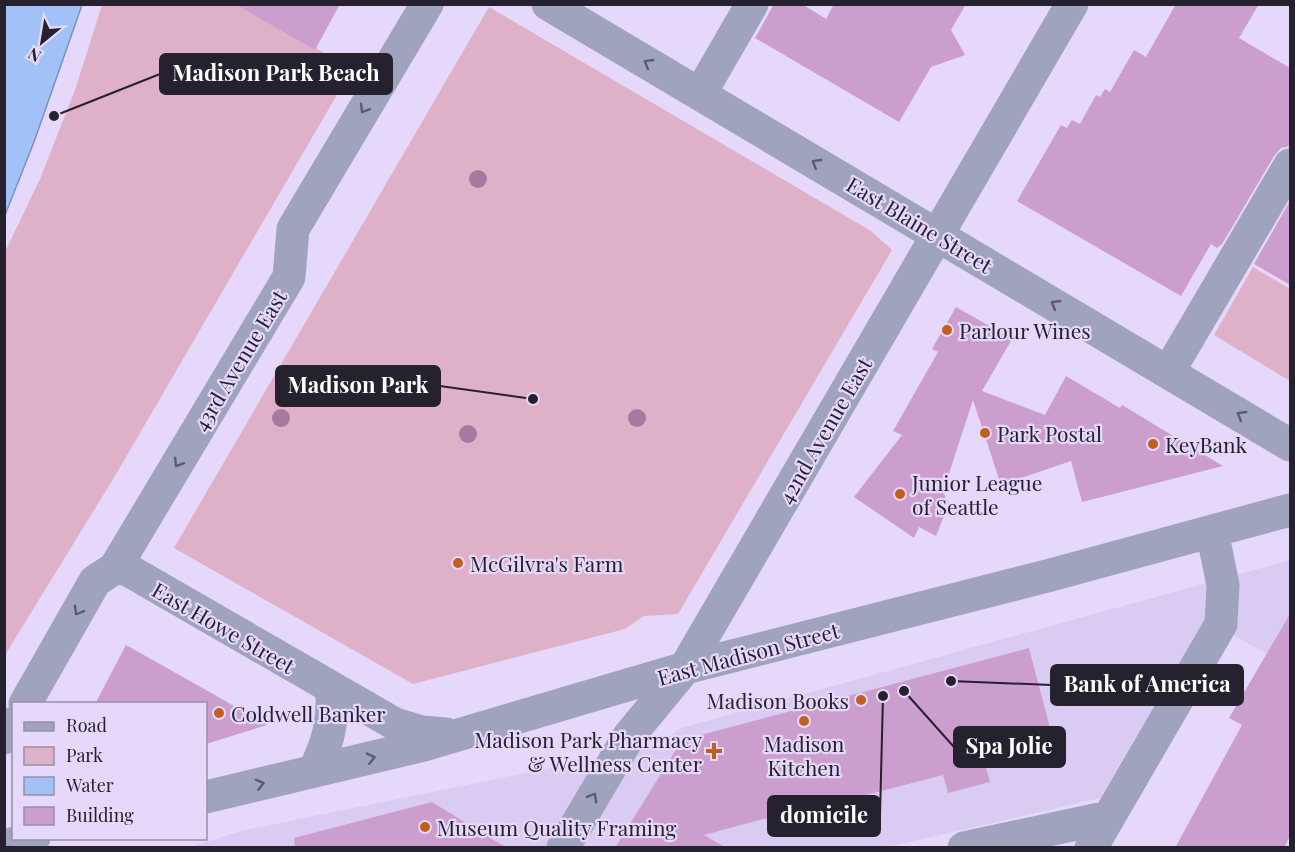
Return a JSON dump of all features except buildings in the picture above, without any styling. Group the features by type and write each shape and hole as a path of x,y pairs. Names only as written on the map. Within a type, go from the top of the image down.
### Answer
{"street":[{"name":"43rd Avenue East","path":"26,702 95,582 115,568 289,277 293,229 427,4"},
{"name":"East Blaine Street","path":"549,4 1290,445"},
{"path":"700,94 752,4"},
{"name":"42nd Avenue East","path":"563,848 629,736 685,668 1072,4"},
{"path":"1169,371 1290,165"},
{"name":"East Madison Street","path":"207,797 461,734 685,668 1047,576 1290,510"},
{"path":"1091,848 1221,624 1223,585 1212,531"},
{"name":"East Howe Street","path":"115,568 128,570 394,724 423,732 461,734"},
{"path":"314,771 325,749 333,719 332,689"},
{"path":"964,848 1109,817"},
{"path":"4,846 26,840"}],"shaded area":[{"path":"1290,560 1290,667 1205,619 1100,798 884,848 187,848 241,831 654,747 681,728"}],"green space":[{"path":"102,5 241,5 352,69 115,476 5,655 5,252 40,179 75,90"},
{"path":"489,7 871,231 892,250 678,614 644,616 625,629 413,684 174,548"},
{"path":"1253,267 1290,289 1290,381 1214,335"}],"water":[{"path":"5,4 82,5 34,142 5,215"}],"place":[{"name":"Madison Park Beach","path":"54,116"},
{"name":"Parlour Wines","path":"947,330"},
{"name":"Madison Park","path":"533,399"},
{"name":"Park Postal","path":"985,433"},
{"name":"KeyBank","path":"1153,444"},
{"name":"Junior League of Seattle","path":"900,494"},
{"name":"McGilvra's Farm","path":"458,563"},
{"name":"Bank of America","path":"951,681"},
{"name":"Spa Jolie","path":"904,691"},
{"name":"domicile","path":"883,696"},
{"name":"Madison Books","path":"861,700"},
{"name":"Coldwell Banker","path":"219,713"},
{"name":"Madison Kitchen","path":"804,721"},
{"name":"Madison Park Pharmacy & Wellness Center","path":"714,751"},
{"name":"Museum Quality Framing","path":"425,827"}]}
